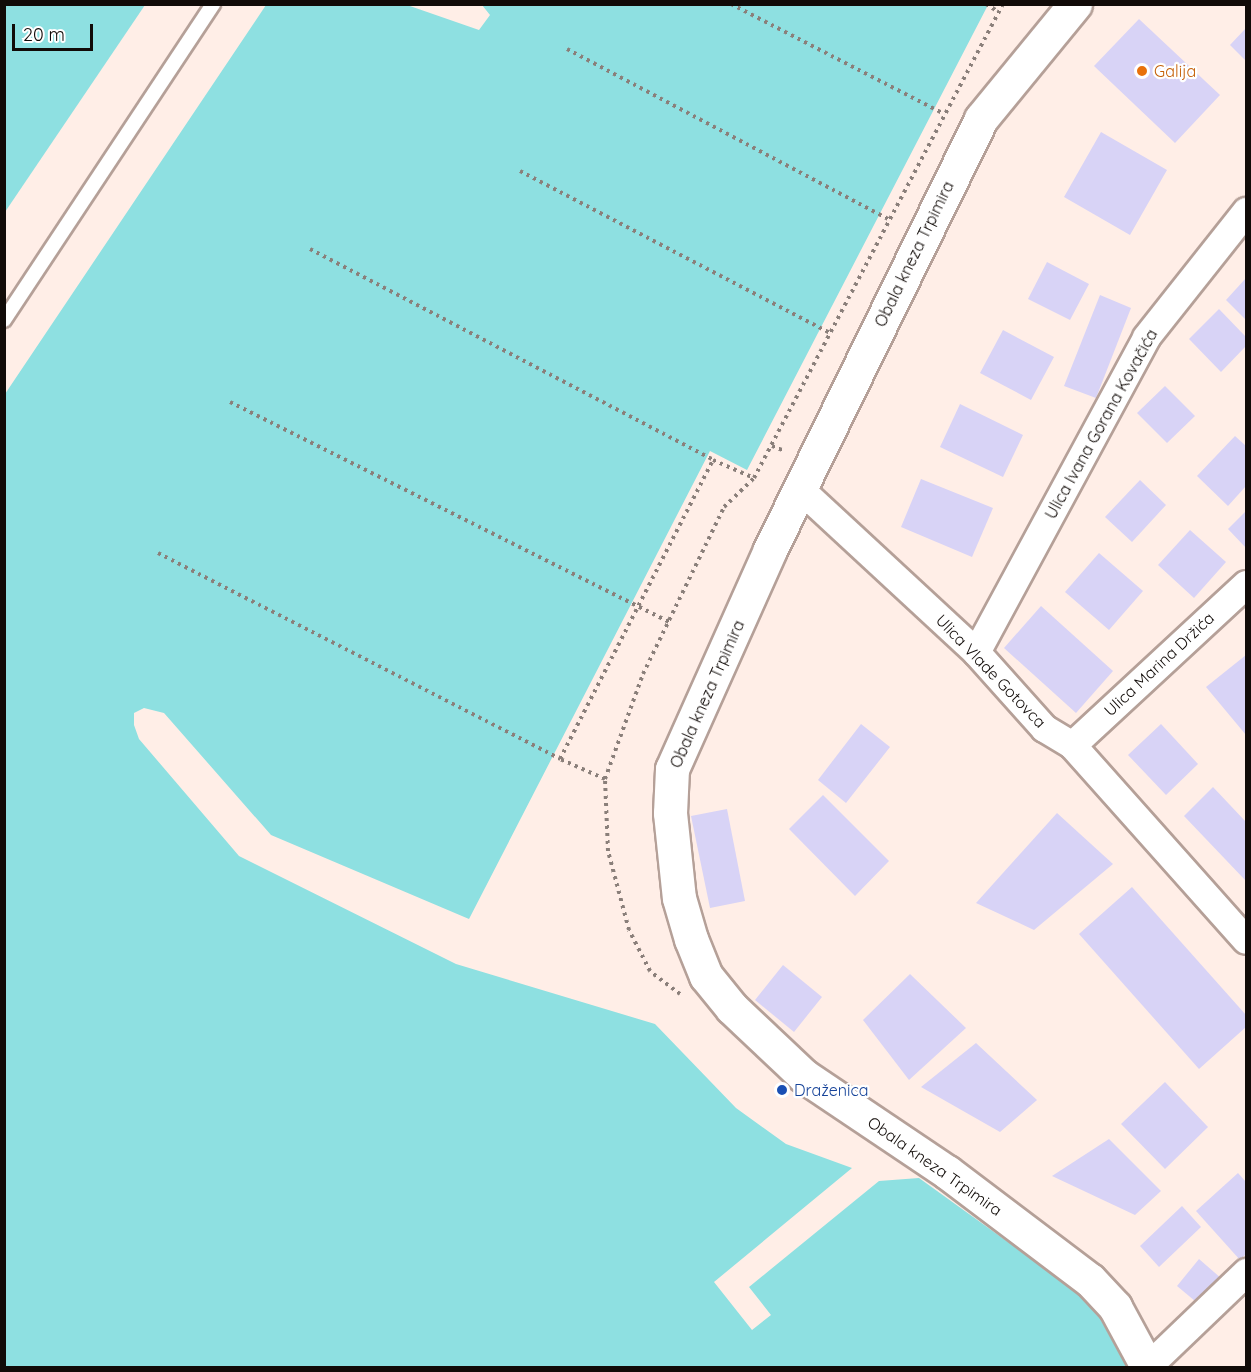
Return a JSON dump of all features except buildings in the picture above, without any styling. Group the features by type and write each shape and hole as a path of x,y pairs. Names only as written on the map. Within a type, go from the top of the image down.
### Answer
{"street":[{"name":"Obala kneza Trpimira","path":"1075,4 981,119 799,488 672,769 673,858 691,939 706,976 732,1008 804,1076 947,1172 1090,1280 1115,1307 1148,1367"},
{"name":"Ulica Ivana Gorana Kovačića","path":"976,652 1146,337 1246,211"},
{"name":"Ulica Vlade Gotovca","path":"799,488 976,652 1044,728 1072,745 1246,940"},
{"name":"Ulica Marina Držića","path":"1072,745 1246,584"},
{"path":"1148,1367 1246,1272"}],"lane":[{"path":"4,320 213,4"}],"path":[{"path":"731,4 944,114"},
{"path":"986,4 999,12"},
{"path":"567,49 890,220"},
{"path":"520,171 832,334"},
{"path":"310,249 713,460 754,478"},
{"path":"230,402 637,608 669,622"},
{"path":"560,759 713,460"},
{"path":"158,553 560,759 605,779"}],"water":[{"path":"4,5 145,5 5,212"},
{"path":"266,5 407,5 479,30 490,15 482,5 988,5 747,470 710,451 469,919 271,835 164,713 144,708 134,713 134,725 139,739 239,856 456,964 655,1024 736,1108 786,1144 852,1168 714,1282 752,1330 771,1315 749,1287 879,1181 919,1178 1091,1302 1127,1367 5,1368 5,394"}],"place":[{"name":"Galija","path":"1142,71"},
{"name":"Draženica","path":"782,1090"}]}
